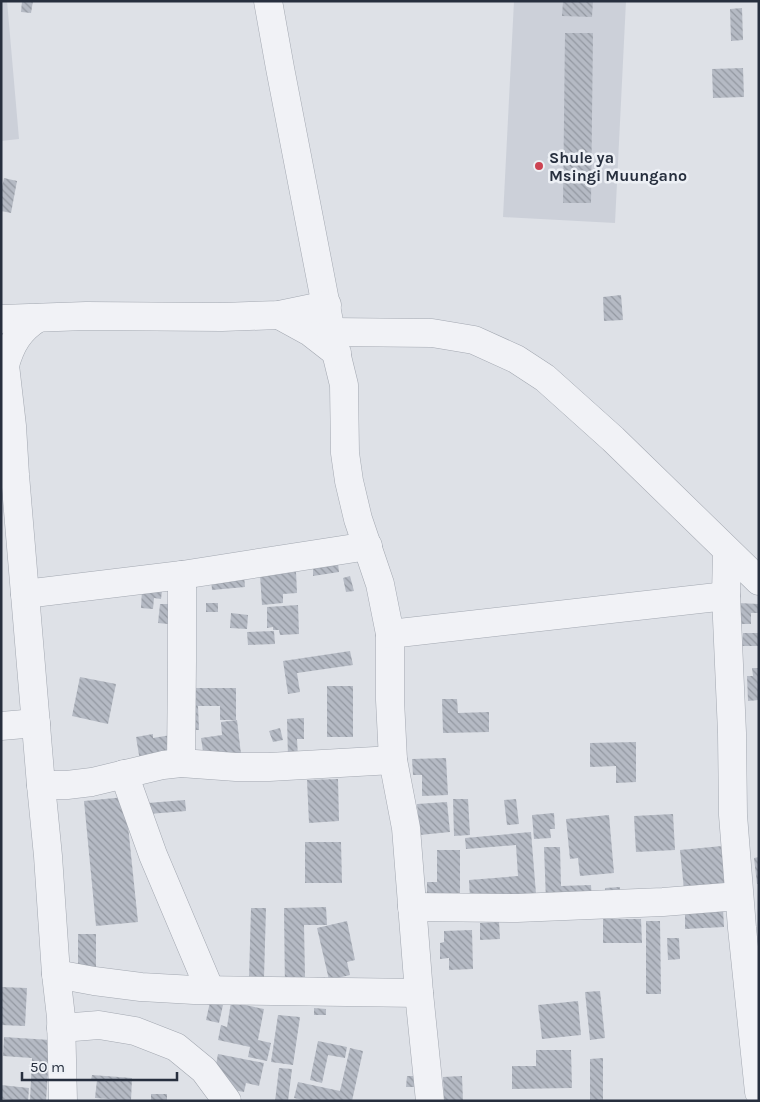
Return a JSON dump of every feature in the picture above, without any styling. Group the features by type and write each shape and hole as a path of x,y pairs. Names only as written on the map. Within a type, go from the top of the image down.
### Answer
{"street":[{"path":"268,1 344,385 346,453 349,481 358,519 380,584 390,634 390,700 393,760 406,828 430,1101"},
{"path":"1,319 86,316 222,317 279,315 327,305"},
{"path":"279,315 310,332 334,342 432,333 474,340 516,359 544,378 613,439 756,577"},
{"path":"38,318 26,326 18,336 3,362 12,426 8,476 25,594 48,856 61,1022 63,1101"},
{"path":"25,594 182,575 368,546"},
{"path":"727,551 726,596 732,724 733,815 747,846 739,896 759,1092"},
{"path":"181,763 182,575"},
{"path":"390,634 726,596"},
{"path":"1,726 36,723"},
{"path":"41,785 67,785 92,782 163,765 181,763 269,767 393,760"},
{"path":"124,774 153,855 210,990"},
{"path":"412,907 517,908 663,902 739,896"},
{"path":"56,974 141,987 210,990 419,993"},
{"path":"61,1022 94,981"},
{"path":"61,1022 99,1025 135,1031 176,1047 204,1070 227,1101"}],"shaded area":[{"path":"1,1 7,1 19,139 1,141"},
{"path":"514,1 626,1 615,223 503,217"}],"building":[{"path":"22,1 33,1 31,13 21,12"},
{"path":"563,1 593,1 592,17 562,16"},
{"path":"742,8 743,40 731,41 730,9"},
{"path":"565,33 593,33 591,203 563,203"},
{"path":"743,68 744,97 713,98 712,69"},
{"path":"4,178 17,181 11,213 1,211 1,191"},
{"path":"621,295 623,320 604,321 603,297"},
{"path":"338,564 339,572 313,576 313,567"},
{"path":"296,572 297,593 283,594 283,603 262,605 260,575"},
{"path":"244,575 245,587 212,590 211,578"},
{"path":"350,576 354,591 346,592 343,578"},
{"path":"142,590 162,591 161,599 154,598 153,609 141,608"},
{"path":"206,603 218,603 218,612 206,612"},
{"path":"738,603 759,604 759,613 751,613 751,624 738,624"},
{"path":"160,604 169,604 168,624 158,623"},
{"path":"298,605 299,634 280,635 279,630 273,630 273,627 267,628 267,607"},
{"path":"231,613 248,615 247,629 230,628"},
{"path":"274,631 275,644 248,645 247,632"},
{"path":"743,633 759,633 759,646 742,646"},
{"path":"350,651 353,665 297,673 300,692 288,694 283,661"},
{"path":"752,668 759,668 759,700 748,701 747,676 753,676"},
{"path":"80,677 116,684 108,724 72,716"},
{"path":"327,686 353,686 353,737 327,737"},
{"path":"184,688 236,688 236,720 220,720 220,706 198,706 199,730 185,730"},
{"path":"442,699 457,699 458,713 489,712 489,732 443,733"},
{"path":"304,718 304,739 297,739 298,758 288,758 287,719"},
{"path":"237,720 242,763 204,758 201,738 222,735 221,722"},
{"path":"280,728 283,740 273,742 269,731"},
{"path":"153,734 153,738 177,734 181,755 140,761 136,737"},
{"path":"636,742 636,782 616,783 616,766 590,767 590,743"},
{"path":"446,758 448,795 422,796 422,775 413,775 412,759"},
{"path":"338,779 339,821 309,823 307,780"},
{"path":"125,797 138,922 96,926 84,801"},
{"path":"453,799 468,799 470,835 454,836"},
{"path":"516,799 519,824 507,825 504,800"},
{"path":"185,800 186,811 149,814 148,803"},
{"path":"447,802 450,832 420,835 417,804"},
{"path":"554,813 555,829 550,829 551,838 534,839 532,815"},
{"path":"673,814 675,850 636,852 634,816"},
{"path":"609,815 614,873 580,876 578,858 570,859 566,819"},
{"path":"531,832 536,894 470,899 469,880 518,876 516,845 466,849 465,838"},
{"path":"305,842 341,842 342,883 305,883"},
{"path":"722,846 726,886 684,890 680,850"},
{"path":"544,847 560,847 561,886 591,885 592,900 546,901"},
{"path":"437,850 460,850 460,900 427,900 427,882 437,882"},
{"path":"759,857 759,884 757,884 754,858"},
{"path":"620,887 620,897 605,898 605,888"},
{"path":"326,907 327,925 304,925 305,977 325,977 325,991 285,991 284,908"},
{"path":"251,908 266,908 264,978 249,978"},
{"path":"723,909 724,927 685,929 685,911"},
{"path":"603,919 641,919 642,943 603,943"},
{"path":"347,921 355,960 347,962 350,975 329,980 317,928"},
{"path":"646,921 660,921 661,994 646,994"},
{"path":"499,922 500,939 480,940 480,923"},
{"path":"472,930 473,969 449,970 449,958 440,959 440,943 444,942 444,931"},
{"path":"78,934 96,934 96,972 78,971"},
{"path":"667,938 679,938 680,959 668,960"},
{"path":"1,987 27,988 25,1026 1,1025"},
{"path":"600,991 605,1038 590,1040 585,992"},
{"path":"578,1001 581,1035 542,1039 538,1005"},
{"path":"210,1002 223,1005 219,1023 206,1020"},
{"path":"231,1002 264,1009 258,1040 271,1043 267,1061 248,1057 250,1047 218,1040 221,1025 227,1027"},
{"path":"314,1008 326,1009 326,1015 314,1015"},
{"path":"278,1015 300,1017 293,1065 271,1062"},
{"path":"4,1037 50,1040 46,1101 30,1101 32,1058 3,1056"},
{"path":"318,1041 347,1047 345,1058 328,1055 322,1083 310,1080"},
{"path":"350,1048 363,1051 352,1101 309,1101 294,1098 298,1082 340,1091"},
{"path":"536,1050 571,1050 572,1088 512,1089 512,1066 536,1066"},
{"path":"218,1054 264,1063 259,1086 246,1083 244,1092 221,1088 214,1075"},
{"path":"603,1058 603,1101 590,1101 590,1059"},
{"path":"279,1068 292,1069 288,1101 275,1101"},
{"path":"92,1075 132,1078 131,1101 95,1098 97,1080 91,1080"},
{"path":"407,1076 416,1076 416,1087 406,1087"},
{"path":"462,1076 463,1101 444,1101 443,1077"},
{"path":"1,1085 29,1088 28,1101 1,1099"},
{"path":"151,1094 167,1094 167,1101 151,1101"}],"place":[{"name":"Shule ya Msingi Muungano","path":"539,166"}]}
